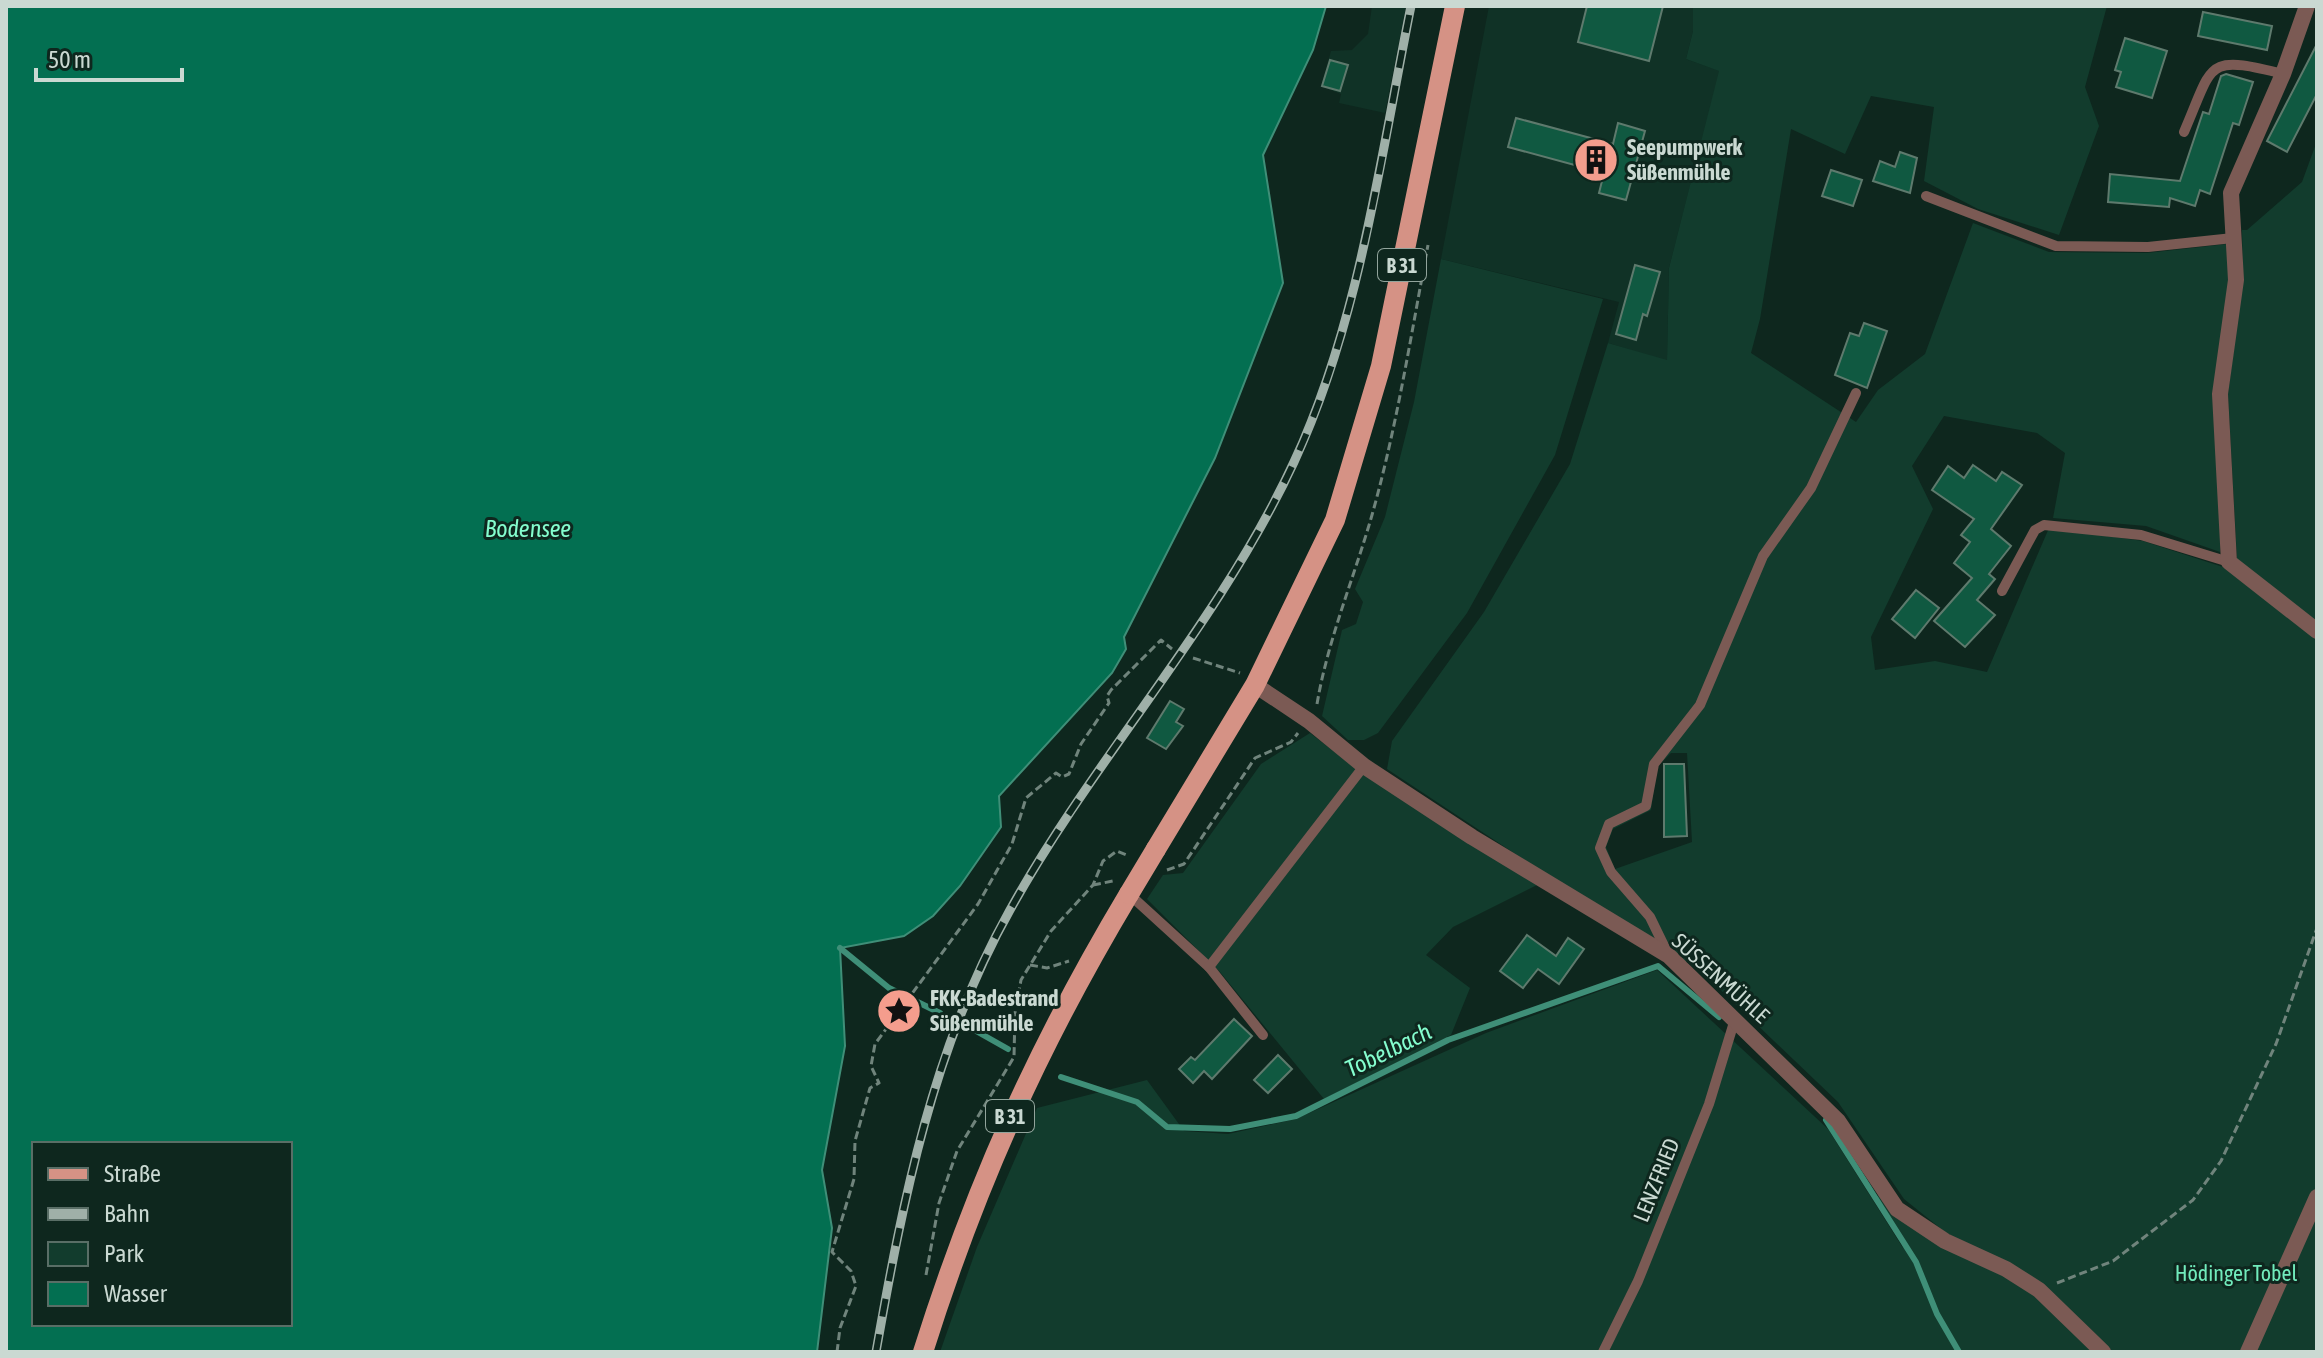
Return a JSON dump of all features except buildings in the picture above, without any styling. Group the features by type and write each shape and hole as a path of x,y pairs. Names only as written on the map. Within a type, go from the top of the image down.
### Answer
{"main road":[{"name":"B 31","path":"923,1352 955,1250 993,1152 1122,887 1156,849 1255,685 1311,575 1357,457 1381,366 1455,6"}],"street":[{"path":"2307,6 2283,74 2231,193 2236,280 2220,394 2229,562 2317,631"},
{"name":"SÜSSENMÜHLE","path":"1255,685 1309,721 1364,766 1595,914 1669,956 1838,1121 1897,1209 1945,1241 2006,1269 2039,1290 2103,1352"},
{"path":"2248,1352 2317,1197"}],"lane":[{"path":"2184,132 2208,75 2219,65 2236,62 2283,74"},
{"path":"1926,196 2056,246 2148,247 2233,238"},
{"path":"1669,956 1650,917 1611,872 1600,848 1609,824 1646,806 1654,764 1700,705 1763,556 1811,488 1856,393"},
{"path":"2002,591 2035,530 2044,525 2141,535 2229,562"},
{"path":"1209,967 1364,766"},
{"path":"1122,887 1209,967 1263,1035"},
{"name":"LENZFRIED","path":"1603,1352 1638,1281 1709,1104 1735,1019"}],"path":[{"path":"837,1352 840,1328 856,1286 851,1271 832,1252 854,1179 855,1141 870,1088 879,1083 871,1066 875,1044 978,904 1012,844 1026,798 1056,773 1062,777 1069,774 1097,717 1109,703 1107,696 1111,690 1161,640 1172,649"},
{"path":"1193,658 1236,670 1255,685"},
{"path":"1166,870 1184,864 1255,758 1291,742 1309,721"},
{"path":"924,1283 939,1203 957,1151 1014,1057 1015,1013 1021,980 1051,931 1093,885 1103,861 1117,851 1133,857"},
{"path":"1093,885 1122,887"},
{"path":"2039,1290 2113,1261 2193,1200 2221,1161 2276,1044 2317,928"}],"shaded area":[{"path":"1372,6 1406,6 1385,113 1339,103 1341,94 1321,86 1331,51 1352,50 1368,34"},
{"path":"1489,6 1693,6 1693,31 1686,59 1720,71 1669,268 1667,361 1608,343 1619,302 1441,259"}],"green space":[{"name":"Hödinger Tobel","path":"1693,6 2107,6 2085,87 2099,126 2059,235 1978,209 1924,181 1934,107 1871,96 1845,154 1791,129 1760,319 1751,353 1856,422 1878,390 1925,354 1973,223 2049,252 2147,253 2227,244 2230,279 2220,552 2146,526 2053,518 2065,453 2037,433 1944,416 1912,466 1933,509 1871,637 1875,670 1935,661 1987,672 2049,528 2143,541 2223,567 2317,639 2317,1352 940,1352 977,1247 1037,1108 1147,1080 1184,1131 1228,1134 1296,1119 1486,1033 1657,970 1828,1129 1903,1248 1899,1235 1876,1197 1879,1195 1898,1215 2043,1283 1945,1232 1904,1199 1838,1102 1706,976 1652,937 1573,892 1387,769 1392,741 1484,612 1570,464 1608,343 1667,360 1669,268 1719,71 1686,59 1693,31","holes":["1671,753 1687,753 1692,842 1615,869 1606,847 1613,829 1651,810 1657,767"]},
{"path":"2317,141 2317,622 2237,559 2228,394 2243,278 2242,230 2247,230 2302,182"},
{"path":"1441,259 1603,299 1555,455 1467,613 1378,733 1364,740 1348,740 1322,716 1342,630 1356,624 1363,602 1355,589 1385,517 1414,402"},
{"path":"1310,733 1362,773 1537,885 1453,927 1426,955 1470,988 1451,1035 1324,1099 1220,972 1147,899 1163,875 1183,873 1261,764"}],"water":[{"name":"Bodensee","path":"6,6 1326,6 1313,50 1263,155 1283,283 1215,458 1124,637 1126,649 1112,673 999,796 1001,827 960,886 933,916 904,936 840,948 845,1046 822,1170 832,1228 817,1352 6,1352"}],"waterway":[{"name":"Tobelbach","path":"840,948 889,988 940,1013"},
{"name":"Tobelbach","path":"1061,1077 1137,1102 1167,1127 1230,1129 1296,1116 1448,1040 1658,966 1719,1017"},
{"name":"Tobelbach","path":"969,1027 1008,1049"},
{"name":"Tobelbach","path":"1826,1120 1916,1262 1937,1314 1959,1352"}],"railway":[{"path":"876,1352 924,1125 960,1015 983,962 1010,910 1080,797 1230,579 1264,521 1317,408 1336,352 1366,238 1411,6"}],"place":[{"name":"Seepumpwerk Süßenmühle","path":"1596,160"},
{"name":"FKK-Badestrand Süßenmühle","path":"899,1011"}]}
